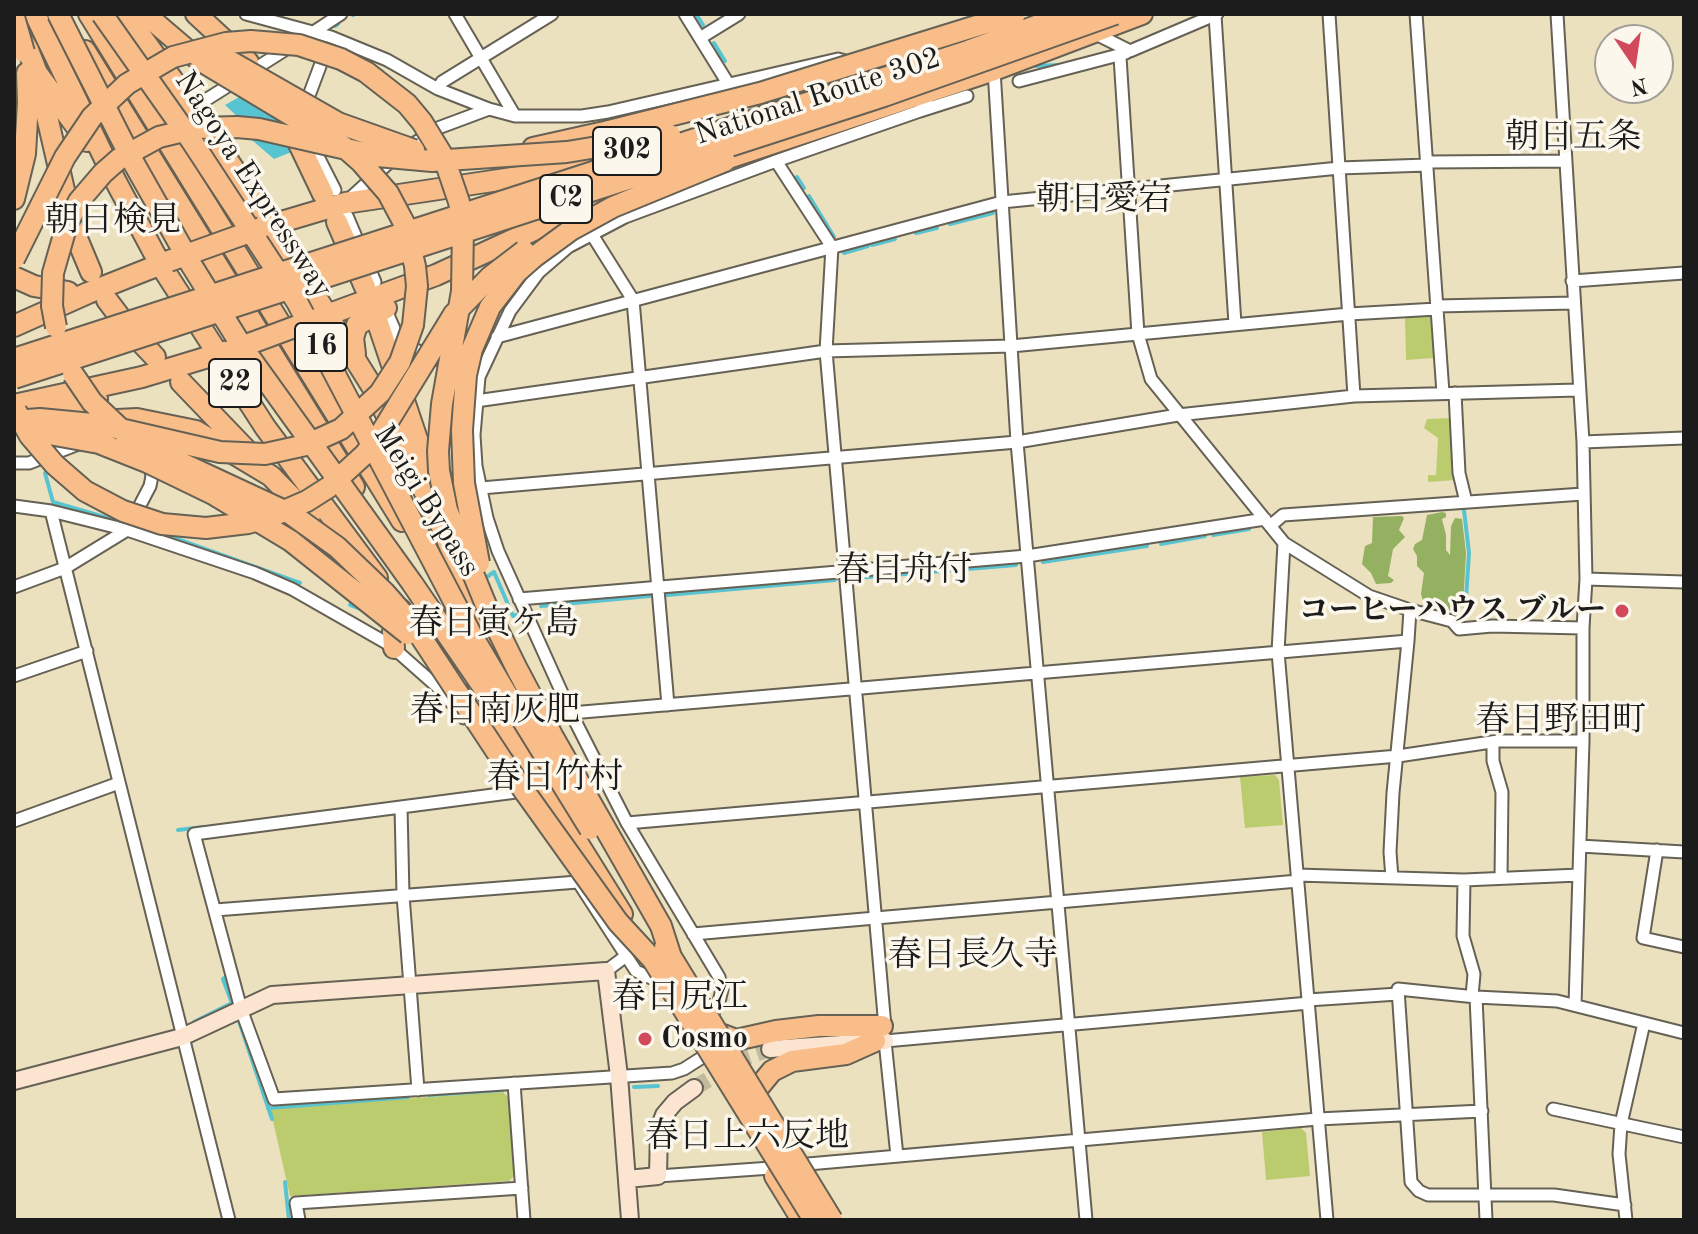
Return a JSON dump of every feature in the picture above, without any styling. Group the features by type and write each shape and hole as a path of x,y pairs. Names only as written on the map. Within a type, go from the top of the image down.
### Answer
{"highway":[{"name":"22","path":"35,14 140,229 222,353 265,427 385,588 454,674 496,712"},
{"name":"Meigi Bypass","path":"60,14 664,984 802,1220"},
{"name":"Nagoya Expressway","path":"60,14 132,160 243,348 490,697 832,1220"},
{"name":"Meigi Bypass","path":"89,14 510,674 711,1016 843,1220"},
{"name":"Nagoya Expressway","path":"102,14 191,140 297,302 470,632 814,1220"},
{"name":"22","path":"128,14 145,43 193,108 323,317 360,367 397,432 510,674"},
{"path":"19,425 40,419 103,425 243,455 286,450 327,437 361,412 391,378 408,343 416,306 415,266 397,208 377,179 344,147 201,61 145,14"},
{"path":"153,14 278,91 338,123 414,150 474,160"},
{"path":"196,14 254,69 279,102 337,205 370,284"},
{"path":"337,205 504,155 788,85 1015,14"},
{"name":"National Route 302","path":"14,326 89,282 111,290 164,262 266,226 337,205 504,180 588,162 881,82 983,34 1041,14"},
{"name":"C2","path":"14,378 881,82 1069,14"},
{"name":"C2","path":"14,359 881,82 1115,14"},
{"name":"National Route 302","path":"14,406 182,374 222,353 436,275 565,216 660,180 994,70 1142,14"},
{"path":"14,17 24,52 28,102 25,154 14,199"},
{"path":"14,26 37,73 73,229 89,282 45,288 14,277"},
{"path":"14,259 65,157 92,117 127,84 173,57 226,43 299,45 341,59 388,87 414,113 434,140 448,168 459,202 465,247 462,291 442,404 438,451 439,471 455,533 510,674 560,750 661,926 662,959"},
{"path":"37,73 115,180"},
{"path":"662,959 618,922 413,625 385,593 311,527 277,507 149,448 125,433 100,411 73,374 64,354 52,306 53,273 67,224 92,185 131,152 175,132 216,126 259,129 393,159 474,160 630,143 881,82"},
{"path":"14,406 30,436 55,465 85,491 123,511 162,524 206,528 226,527 270,517 307,501 329,487 365,454 454,314 490,277 542,240 881,82"},
{"path":"510,674 472,535 462,456 466,375 480,328 502,289 552,243 613,207"},
{"path":"140,229 138,255 111,290 132,333 155,357"},
{"path":"360,367 353,348 357,325 406,299 436,275"},
{"path":"382,318 443,529"},
{"path":"19,425 182,374 271,476 351,559 385,588"},
{"path":"19,425 63,427 120,418 177,425 196,431 271,476"},
{"path":"19,425 99,443 213,494 291,541 427,649"},
{"path":"394,648 393,632 401,608"},
{"path":"723,1035 736,1040 819,1026 885,1035"},
{"path":"758,1088 772,1071 792,1061 840,1055 885,1035"}],"street":[{"path":"246,14 331,37 387,60 438,89 515,116 582,116 608,112 838,59 942,28"},
{"path":"193,108 341,14"},
{"path":"455,14 515,116"},
{"path":"438,89 442,82 552,14"},
{"path":"685,14 729,85"},
{"path":"700,38 739,14"},
{"path":"975,14 994,70 1017,442 1086,1220"},
{"path":"1019,81 1125,54 1216,14 1235,324"},
{"path":"1329,14 1354,396"},
{"path":"1416,14 1437,308 1459,473 1466,502"},
{"path":"1557,14 1583,442 1586,579 1575,1005"},
{"path":"1093,33 1125,54"},
{"path":"331,37 303,115 312,147 337,205 419,139 438,128 489,109"},
{"path":"1125,54 1138,334 1151,379 1178,415 1284,543 1369,596 1452,621 1459,629 1492,626 1583,628"},
{"path":"838,59 881,82"},
{"path":"920,111 931,91"},
{"path":"711,1016 722,989 719,977 627,823 571,713 494,540 476,466 474,435 479,377 510,311 525,290 555,256 591,233 625,217 776,161 967,96"},
{"path":"776,161 832,247 826,351 897,1156"},
{"path":"497,337 1002,202 1339,168 1565,161"},
{"path":"555,256 565,216"},
{"path":"591,233 633,300 668,705"},
{"path":"1572,281 1684,273"},
{"path":"476,401 826,351 1011,346 1349,314 1573,303"},
{"path":"382,318 411,348 479,377"},
{"path":"481,488 1017,442 1178,415 1354,396 1578,390"},
{"path":"14,463 29,463 94,439 114,436 131,439 149,460 152,476 127,530 65,568 14,587"},
{"path":"1583,442 1684,438"},
{"path":"519,599 1027,556 1268,522 1283,515 1583,494"},
{"path":"14,506 51,511 127,530 279,584 394,648 442,691 516,792 638,973 664,984"},
{"path":"51,511 229,1220"},
{"path":"1284,543 1278,652 1327,1220"},
{"path":"1586,579 1684,582"},
{"path":"1392,878 1390,852 1410,610"},
{"path":"571,713 1408,641"},
{"path":"14,676 87,651"},
{"path":"627,823 1398,756 1493,742 1583,741"},
{"path":"1493,742 1493,761 1502,792 1501,878"},
{"path":"14,821 119,783"},
{"path":"516,792 194,834 241,1009 274,1099 679,1071 706,1055"},
{"path":"401,807 403,895 418,1090"},
{"path":"1580,846 1684,852"},
{"path":"1657,850 1643,938 1684,947"},
{"path":"693,934 1298,878 1464,880 1579,875"},
{"path":"1464,880 1463,936 1474,974 1486,1220"},
{"path":"215,910 578,882"},
{"path":"14,1081 182,1037 272,995 606,971 626,956"},
{"path":"606,971 619,1076 630,1220"},
{"path":"1625,1205 1554,1195 1428,1195 1419,1191 1411,1182 1398,989 1557,1001 1684,1033"},
{"path":"770,1049 885,1035 1068,1025 1398,994"},
{"path":"1626,1220 1619,1154 1621,1124 1644,1023"},
{"path":"514,1083 524,1220"},
{"path":"658,1176 657,1142 664,1115 694,1088"},
{"path":"1553,1109 1684,1137"},
{"path":"808,1164 1318,1119 1482,1111"},
{"path":"627,1179 771,1168"},
{"path":"299,1220 296,1203 522,1188"}],"green space":[{"path":"1430,316 1434,358 1406,360 1405,317"},
{"path":"1452,418 1456,480 1428,482 1428,475 1436,475 1438,438 1424,428 1427,419"},
{"path":"1446,513 1442,519 1446,550 1450,555 1451,526 1455,518 1462,519 1466,553 1463,606 1456,612 1424,604 1421,594 1424,573 1417,566 1413,549 1422,540 1427,515"},
{"path":"1402,516 1399,530 1405,537 1393,549 1388,576 1394,580 1376,584 1362,564 1365,546 1372,543 1373,517"},
{"path":"1275,775 1279,780 1283,825 1245,828 1240,777"},
{"path":"503,1092 508,1097 514,1176 509,1181 290,1196 270,1108"},
{"path":"1301,1128 1306,1133 1310,1176 1266,1180 1262,1132"}],"water":[{"path":"248,92 261,111 273,105 294,151 274,159 246,135 256,134 225,105"}],"waterway":[{"path":"696,14 703,25"},
{"path":"714,43 725,61"},
{"path":"1036,66 1058,65"},
{"path":"797,177 804,188"},
{"path":"809,196 834,237"},
{"path":"950,224 993,213"},
{"path":"916,233 937,228"},
{"path":"872,245 895,239"},
{"path":"844,253 868,246"},
{"path":"45,473 53,502 118,521"},
{"path":"1464,510 1469,553 1465,614"},
{"path":"1213,535 1249,529"},
{"path":"163,534 300,583"},
{"path":"1161,544 1205,536"},
{"path":"1043,562 1147,546"},
{"path":"856,578 1016,565"},
{"path":"484,579 494,572 513,616 516,615"},
{"path":"667,595 835,580"},
{"path":"541,606 650,596"},
{"path":"350,605 363,610"},
{"path":"178,830 204,827"},
{"path":"194,1022 232,1003 223,979 227,976"},
{"path":"239,1021 272,1119"},
{"path":"634,1087 658,1086"},
{"path":"429,1095 503,1090"},
{"path":"268,1108 408,1097"},
{"path":"285,1182 289,1220"}],"tunnel":[{"path":"694,1088 747,1057 770,1049"}],"place":[{"name":"コーヒーハウス ブルー","path":"1622,611"},
{"name":"Cosmo","path":"645,1039"}],"district":[{"name":"朝日五条","path":"1573,138"},
{"name":"朝日愛宕","path":"1104,200"},
{"name":"朝日検見","path":"113,221"},
{"name":"春日舟付","path":"904,571"},
{"name":"春日寅ケ島","path":"494,624"},
{"name":"春日南灰肥","path":"495,711"},
{"name":"春日野田町","path":"1561,721"},
{"name":"春日竹村","path":"555,778"},
{"name":"春日長久寺","path":"973,956"},
{"name":"春日尻江","path":"680,998"},
{"name":"春日上六反地","path":"747,1137"}]}
